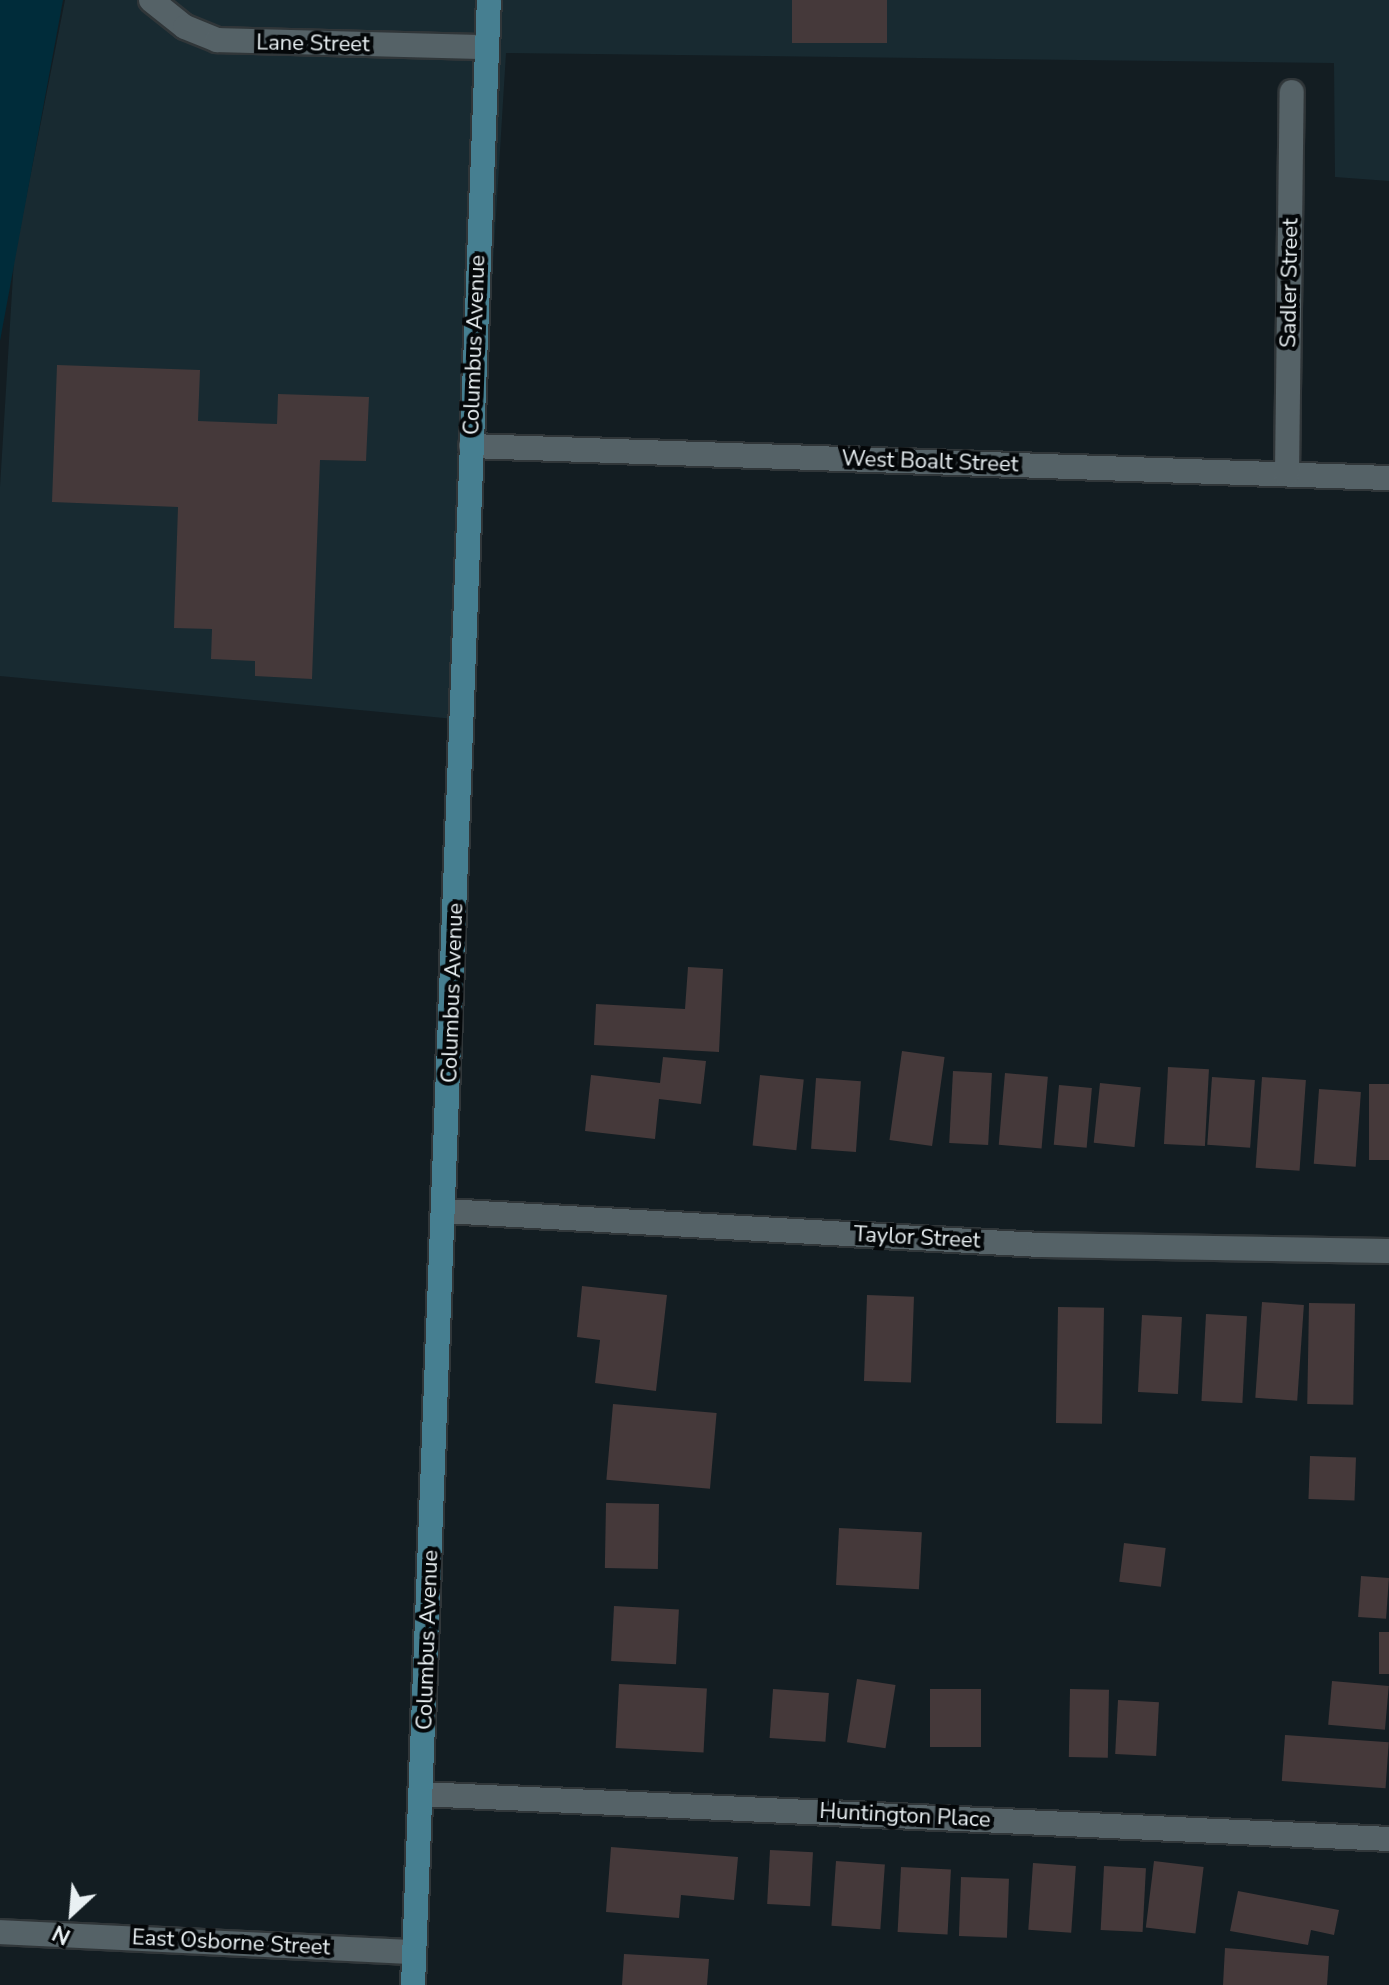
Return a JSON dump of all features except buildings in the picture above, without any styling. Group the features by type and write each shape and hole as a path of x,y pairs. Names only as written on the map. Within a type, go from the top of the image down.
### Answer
{"main road":[{"name":"Columbus Avenue","path":"413,1985 489,0"}],"street":[{"name":"Lane Street","path":"151,0 185,27 217,40 487,47"},
{"name":"Sadler Street","path":"1287,474 1292,92"},
{"name":"West Boalt Street","path":"471,446 1389,478"},
{"name":"Taylor Street","path":"445,1211 1040,1245 1389,1251"},
{"name":"Huntington Place","path":"421,1794 1389,1839"},
{"name":"East Osborne Street","path":"0,1932 414,1952"}],"shaded area":[{"path":"0,0 63,0 0,341"},
{"path":"65,0 1389,0 1389,181 1335,177 1334,63 506,53 465,720 0,676 0,487 14,259"}]}
